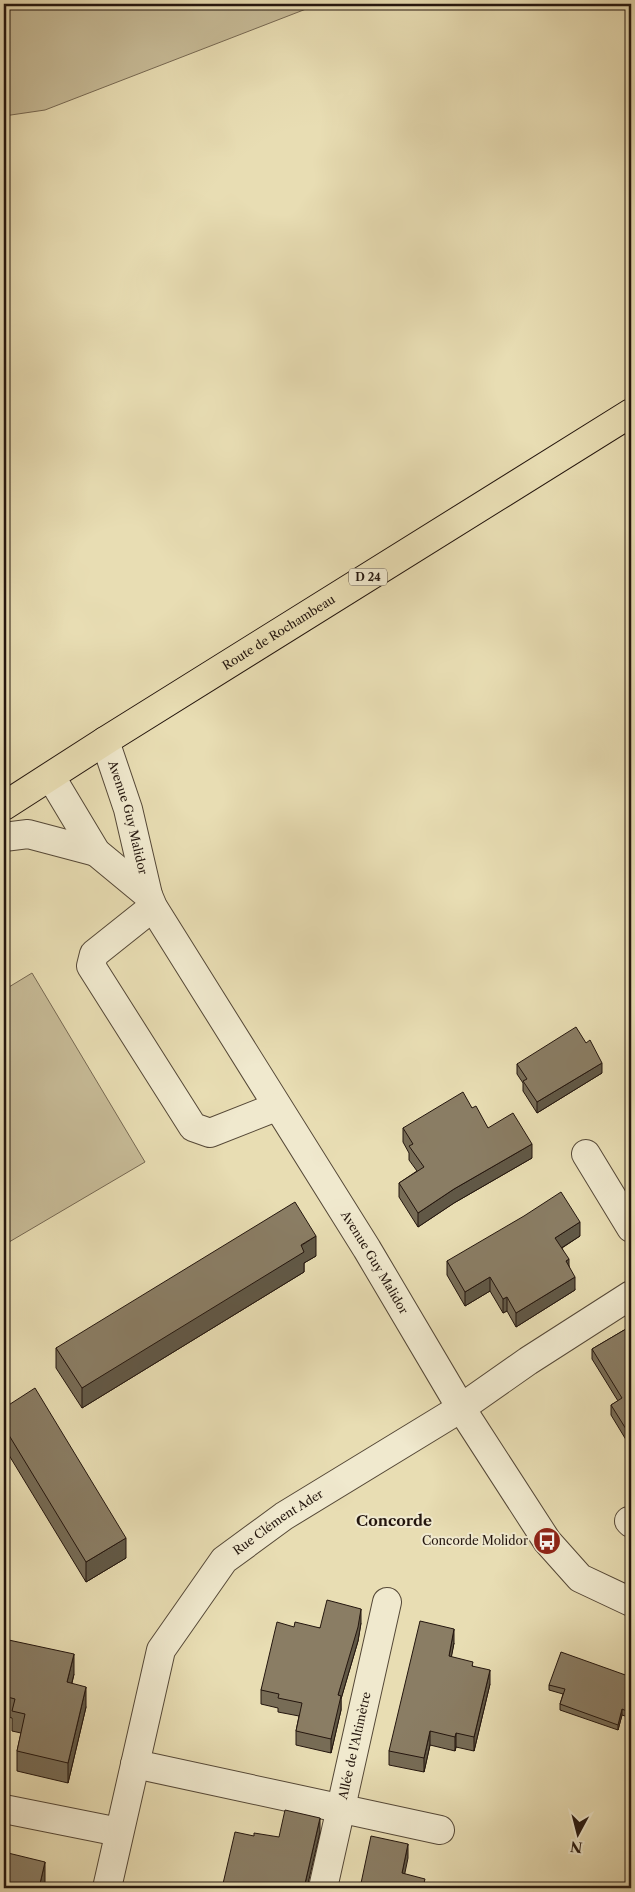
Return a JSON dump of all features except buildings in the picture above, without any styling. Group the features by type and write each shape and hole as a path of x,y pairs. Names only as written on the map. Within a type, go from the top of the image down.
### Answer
{"main road":[{"name":"Route de Rochambeau","path":"4,806 631,413"}],"street":[{"name":"Avenue Guy Malidor","path":"105,741 128,809 151,901"},
{"name":"Avenue Guy Malidor","path":"52,776 96,852 151,901 276,1107 366,1249 461,1408 547,1541 580,1578 631,1602"},
{"name":"Avenue Guy Malidor","path":"4,837 28,834 96,852"},
{"path":"151,901 94,954 91,966 193,1127 210,1133 276,1107"},
{"path":"586,1154 631,1228"},
{"name":"Rue Clément Ader","path":"107,1888 161,1650 224,1560 284,1516 461,1408 528,1361 631,1295"},
{"name":"Allée de l'Altimètre","path":"323,1888 387,1602"},
{"path":"135,1764 440,1830"},
{"path":"4,1809 119,1832"}],"shaded area":[{"path":"4,4 319,4 45,110 4,116"},
{"path":"32,973 145,1162 4,1245 4,990"}],"place":[{"name":"Concorde Molidor","path":"547,1541"}],"district":[{"name":"Concorde","path":"394,1521"}]}
